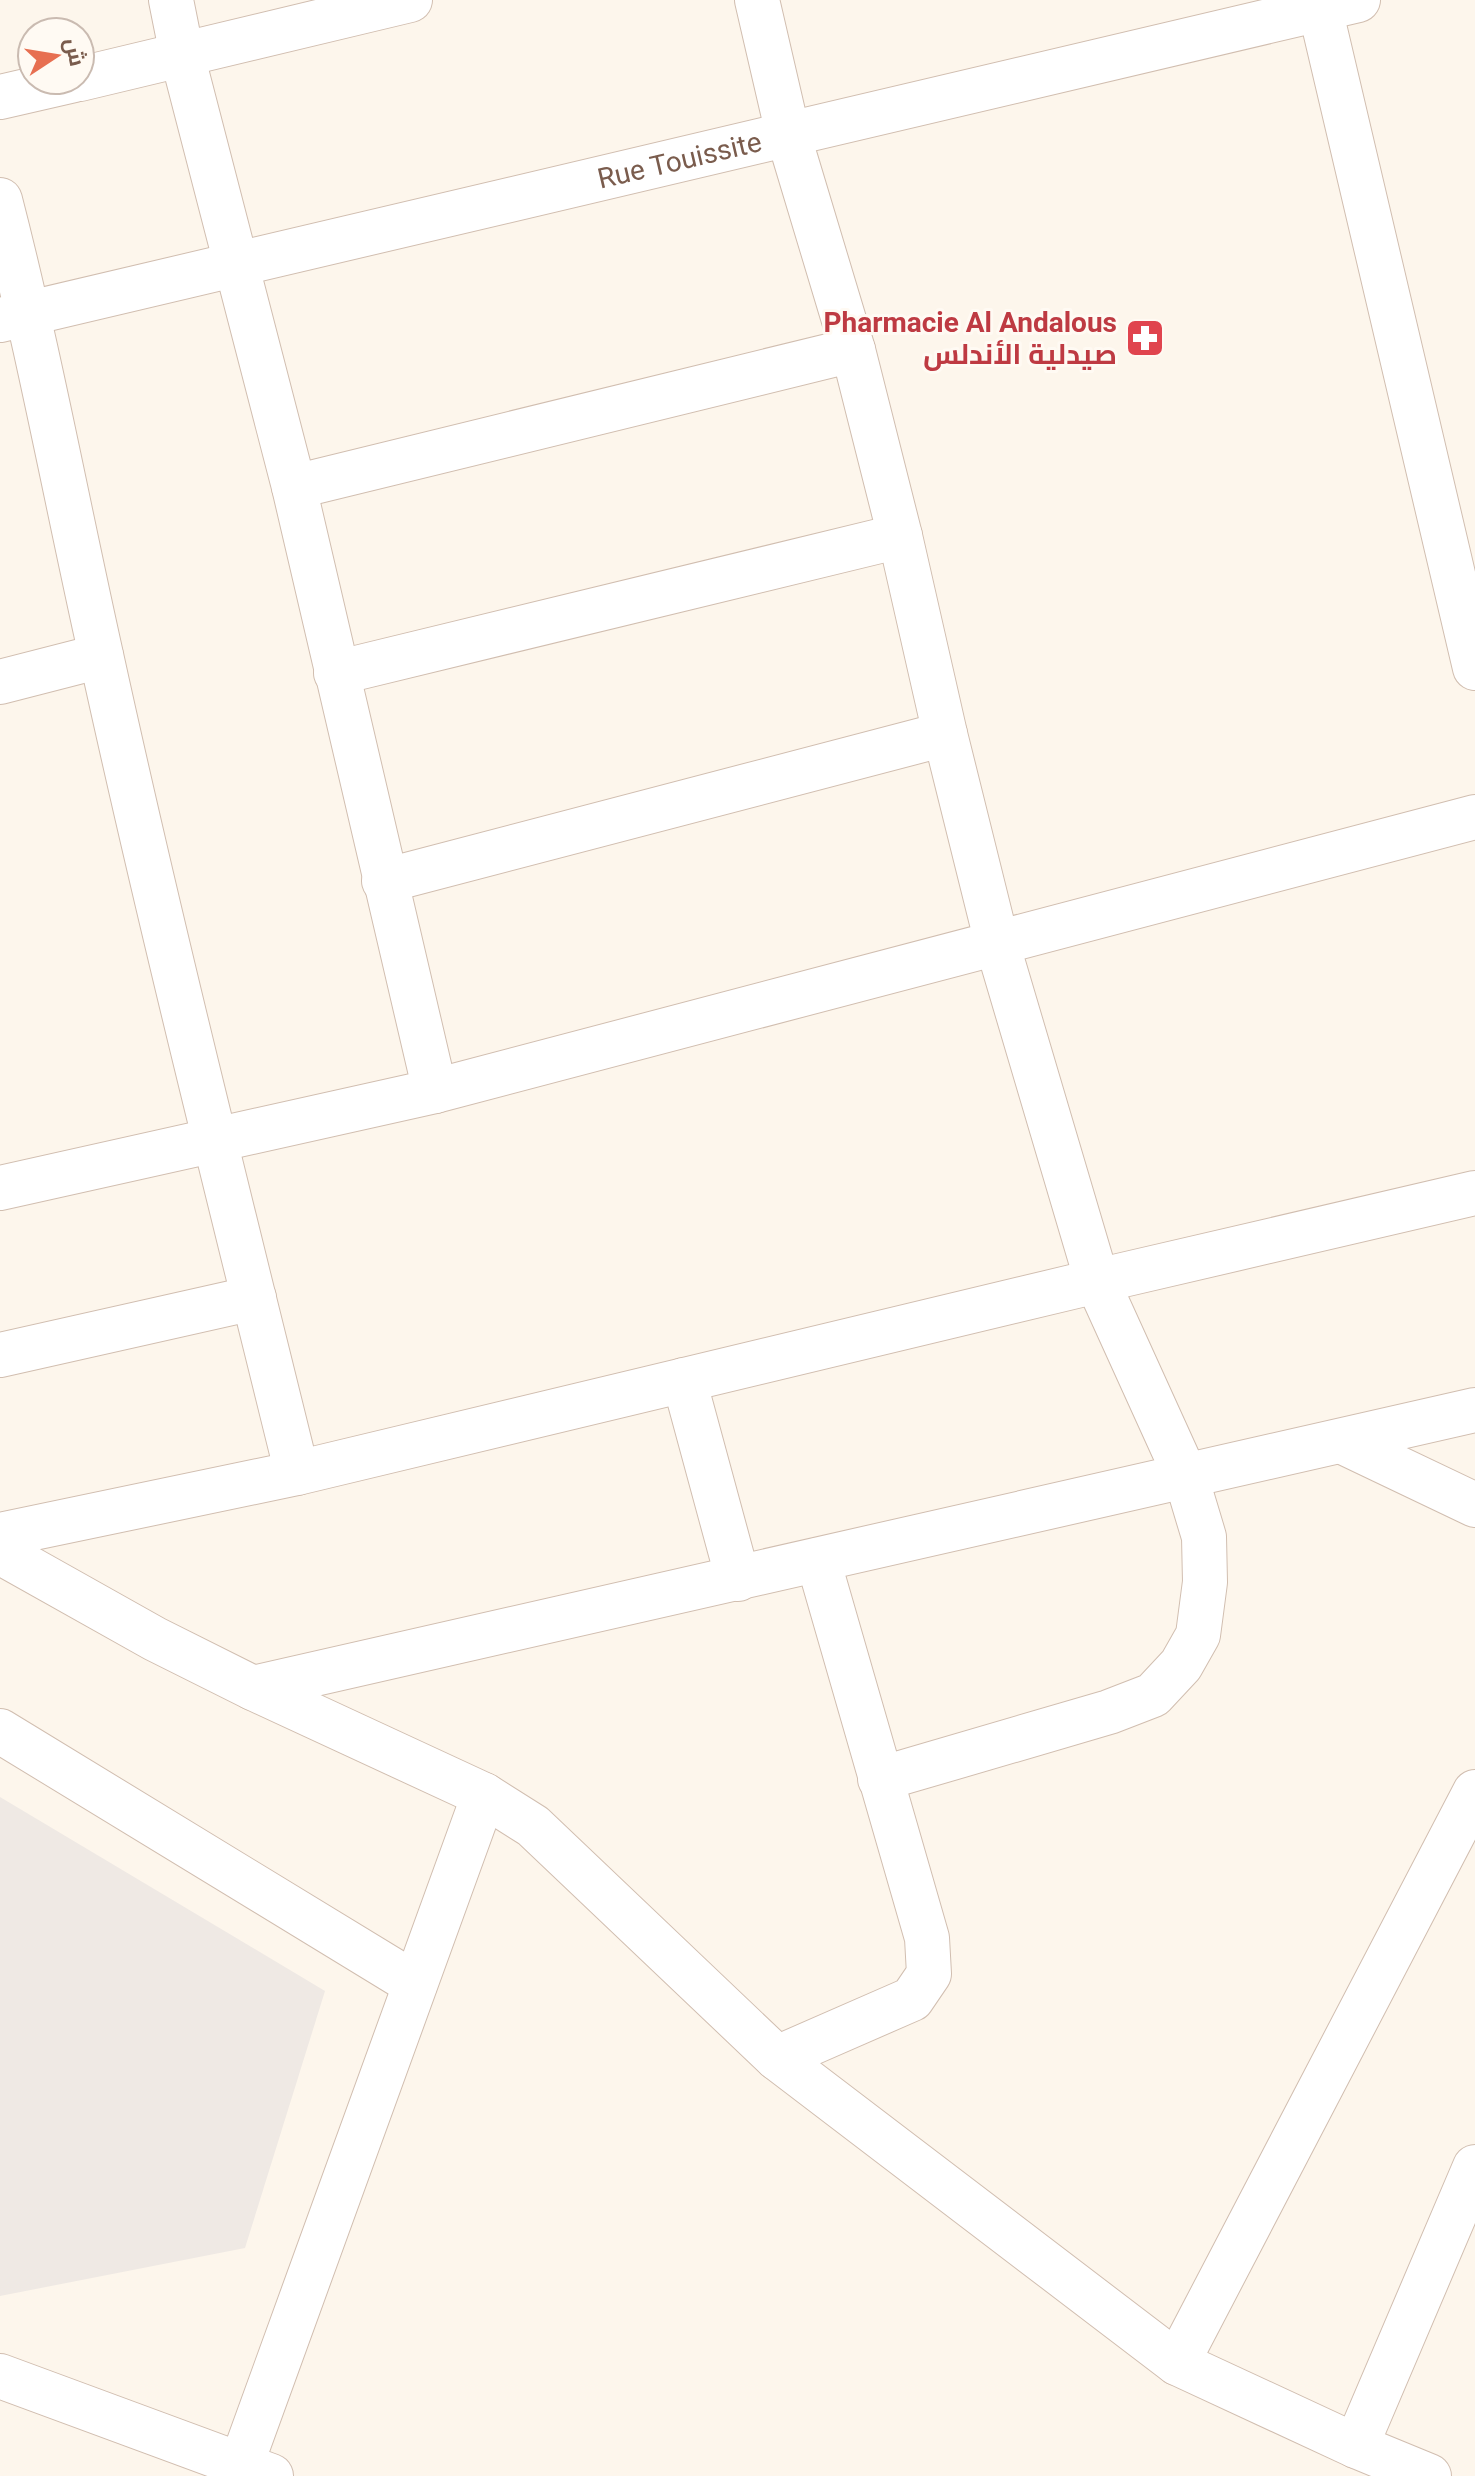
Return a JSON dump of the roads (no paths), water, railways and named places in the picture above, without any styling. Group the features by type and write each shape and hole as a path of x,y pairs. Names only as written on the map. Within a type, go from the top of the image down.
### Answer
{"street":[{"path":"171,0 182,55 294,487 435,1091"},
{"path":"96,75 410,0"},
{"path":"757,0 788,134 853,350 997,943 1097,1281 1186,1477 1204,1537 1205,1582 1198,1635 1181,1665 1153,1695 1109,1712 880,1779"},
{"path":"1332,3 1458,514 1475,668"},
{"name":"Rue Touissite","path":"14,316 1332,3"},
{"path":"0,200 14,316 101,656 297,1473"},
{"path":"294,487 853,350"},
{"path":"336,673 900,536"},
{"path":"0,682 101,656"},
{"path":"384,881 945,734"},
{"path":"0,1188 435,1091 1475,817"},
{"path":"0,1535 297,1473 1475,1193"},
{"path":"0,1355 254,1298"},
{"path":"684,1380 738,1579"},
{"path":"253,1688 1475,1410"},
{"path":"1343,1442 1475,1505"},
{"path":"0,1552 155,1639 484,1795 533,1826 777,2058 1177,2363 1356,2446 1429,2476"},
{"path":"777,2058 912,1999 929,1974 927,1938 818,1560"},
{"path":"0,1731 415,1984"},
{"path":"1177,2363 1475,1792"},
{"path":"0,2376 249,2472 415,1984 484,1795"},
{"path":"1356,2446 1475,2167"}],"place":[{"name":"Pharmacie Al Andalous صيدلية الأندلس","path":"1145,338"}]}
